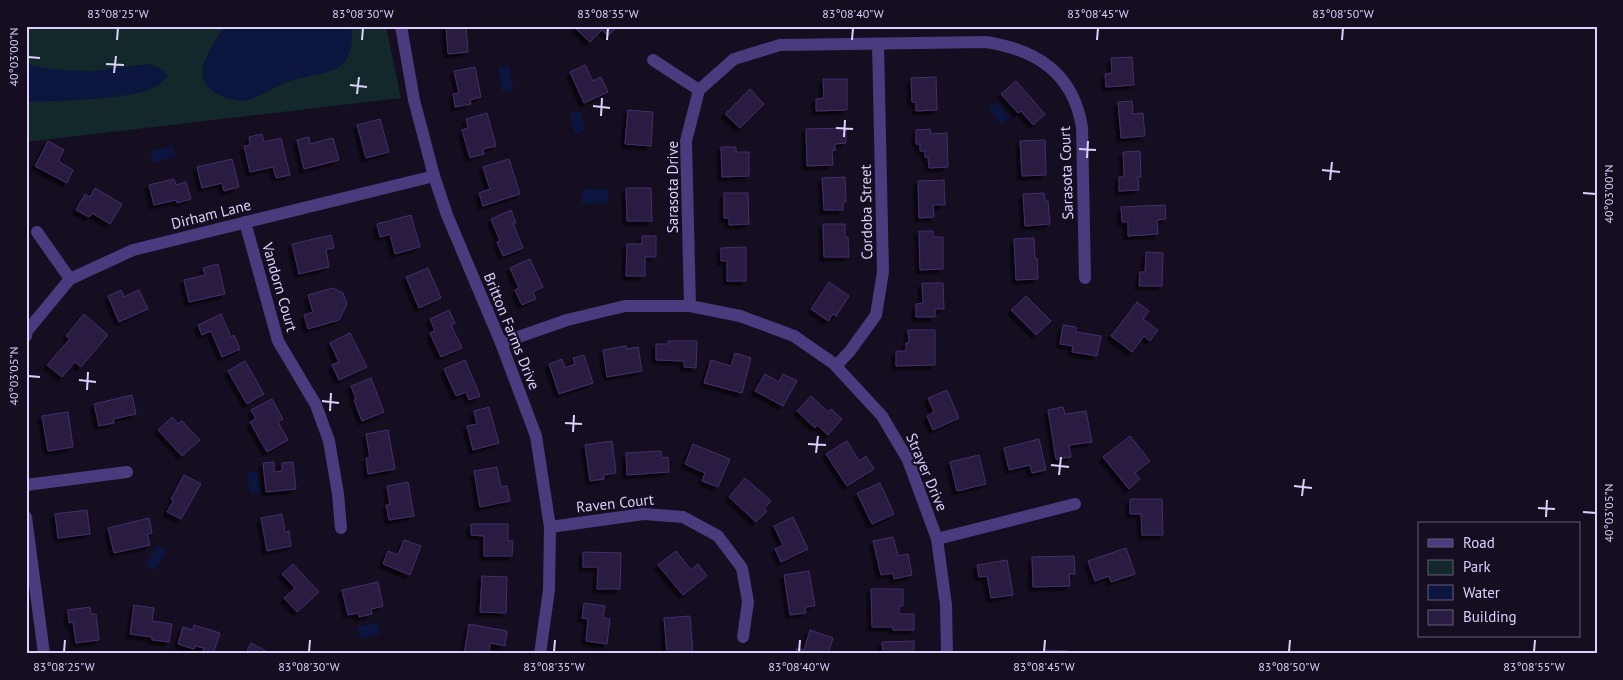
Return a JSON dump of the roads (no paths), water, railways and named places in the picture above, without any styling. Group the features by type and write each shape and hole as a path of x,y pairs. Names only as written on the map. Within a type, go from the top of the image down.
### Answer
{"street":[{"name":"Britton Farms Drive","path":"401,26 414,100 434,176 447,215 501,343 536,436 550,527 549,590 540,654"},
{"name":"Sarasota Court","path":"878,44 986,42 1005,45 1024,50 1057,73 1074,98 1082,127 1085,278"},
{"path":"653,60 699,90 734,58 780,46 878,44"},
{"name":"Cordoba Street","path":"836,366 850,351 876,315 883,272 878,44"},
{"name":"Sarasota Drive","path":"690,306 686,141 699,90"},
{"name":"Dirham Lane","path":"26,336 27,331 70,279 133,250 434,176"},
{"name":"Vandorn Court","path":"245,222 278,341 316,405 329,441 338,494 341,528"},
{"path":"37,232 70,279"},
{"name":"Strayer Drive","path":"501,343 567,320 625,306 690,306 740,316 794,336 836,366 872,404 889,426 908,460 937,539 946,604 947,654"},
{"path":"26,485 127,472"},
{"path":"937,539 1076,504"},
{"name":"Raven Court","path":"550,527 644,514 683,517 718,536 742,568 748,602 743,637"},
{"path":"26,517 44,654"}],"water":[{"path":"224,26 351,26 351,49 346,60 338,68 290,81 245,101 231,99 211,89 204,81 203,73 208,55"},
{"path":"26,61 33,66 60,70 93,71 148,64 158,67 168,75 157,86 132,94 94,99 26,102"},
{"path":"509,66 514,90 502,92 498,68"},
{"path":"996,102 1010,117 1002,124 988,109"},
{"path":"580,111 586,130 575,134 569,114"},
{"path":"172,145 176,156 153,163 150,152"},
{"path":"608,189 608,203 582,204 582,190"},
{"path":"257,472 260,493 250,494 247,473"},
{"path":"157,545 167,551 155,571 145,565"},
{"path":"378,622 380,634 360,638 357,627"}]}
